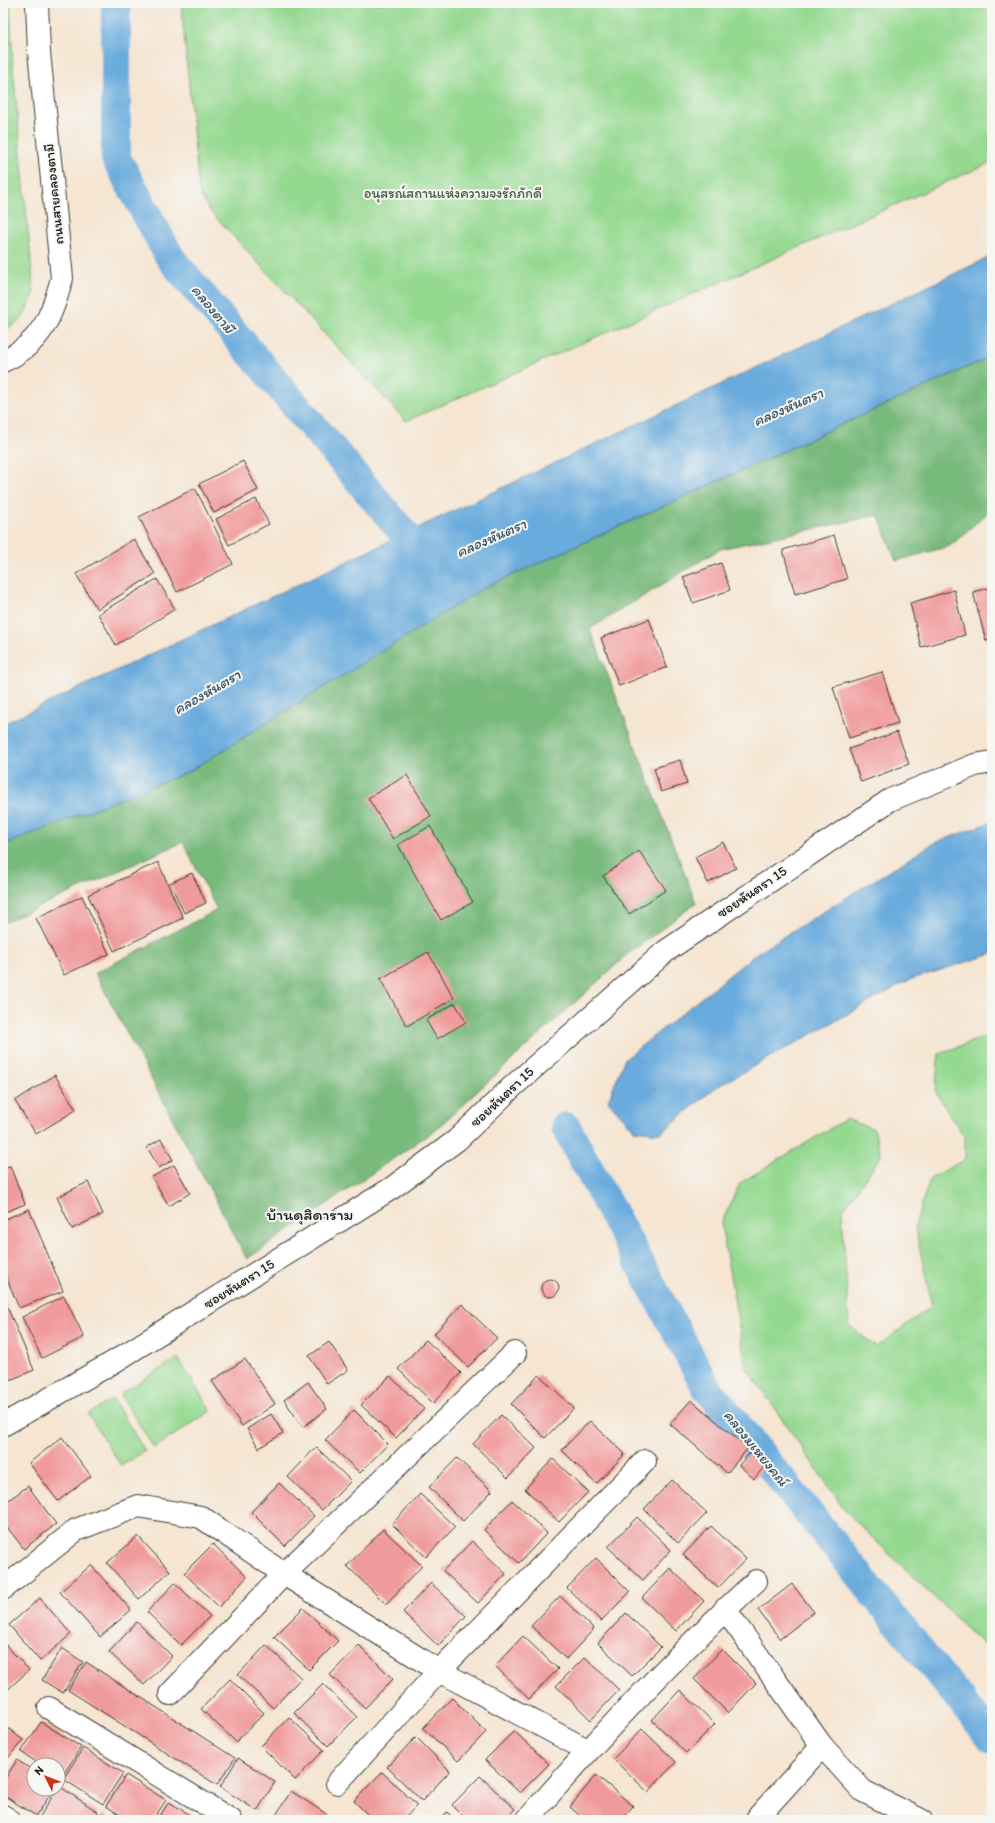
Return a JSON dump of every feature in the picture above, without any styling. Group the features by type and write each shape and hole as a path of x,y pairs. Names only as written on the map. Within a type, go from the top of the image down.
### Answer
{"street":[{"name":"ถนนสายคลองตามี","path":"3,361 13,357 38,337 56,304 62,278 39,52 37,3"},
{"name":"ซอยหันตรา 15","path":"3,1425 112,1363 392,1188 457,1140 512,1087 666,951 883,804 941,778 975,765 992,762"},
{"path":"170,1694 284,1574 515,1353"},
{"path":"337,1783 439,1671 645,1461"},
{"path":"3,1589 76,1530 138,1506 201,1517 284,1574 439,1671 587,1750"},
{"path":"527,1820 587,1750 726,1609 756,1581"},
{"path":"726,1609 822,1746 863,1791 921,1820"},
{"path":"49,1708 229,1820"},
{"path":"758,1817 822,1746"},
{"path":"3,1816 9,1820"}],"green space":[{"path":"3,3 10,3 13,68 34,294 21,320 3,331"},
{"name":"อนุสรณ์สถานแห่งความจงรักภักดี","path":"181,3 992,3 992,162 406,421 209,210 199,192"},
{"path":"992,356 992,509 950,546 896,561 878,515 720,549 590,629 696,903 627,955 435,1130 247,1259 95,973 217,910 183,842 3,923 3,845 188,772 482,589"},
{"path":"992,1034 992,1653 847,1513 746,1367 721,1224 740,1183 846,1119 874,1129 881,1156 842,1211 849,1325 876,1347 932,1306 915,1226 930,1179 965,1159 965,1138 935,1091 939,1054"},
{"path":"178,1358 211,1411 154,1448 120,1394"},
{"path":"113,1399 145,1451 121,1466 88,1414"}],"water":[{"name":"คลองหันตรา","path":"992,256 992,356 482,589 188,772 3,845 3,724"},
{"path":"992,822 992,954 909,980 715,1088 661,1133 634,1130 608,1101 624,1060 757,953 934,843"}],"building":[{"path":"243,461 258,490 214,513 199,484"},
{"path":"195,488 233,564 177,592 139,517"},
{"path":"256,499 269,524 229,545 216,519"},
{"path":"834,535 847,579 795,594 783,550"},
{"path":"134,539 155,574 97,609 76,574"},
{"path":"721,563 730,590 693,603 683,577"},
{"path":"157,579 175,609 116,645 98,614"},
{"path":"992,587 992,639 986,641 973,592"},
{"path":"954,590 965,635 921,647 910,603"},
{"path":"649,619 667,667 619,686 601,638"},
{"path":"882,672 898,723 849,738 833,687"},
{"path":"897,732 909,764 861,782 849,749"},
{"path":"680,760 687,784 661,792 654,768"},
{"path":"407,775 431,816 393,839 368,798"},
{"path":"430,826 473,902 441,920 398,845"},
{"path":"723,842 736,868 708,883 695,857"},
{"path":"639,851 666,890 629,914 603,876"},
{"path":"158,862 183,918 114,951 88,895"},
{"path":"192,873 206,903 184,913 170,883"},
{"path":"82,896 109,954 64,975 36,918"},
{"path":"428,952 454,998 407,1026 380,979"},
{"path":"455,1003 466,1022 437,1039 426,1020"},
{"path":"55,1075 76,1110 36,1134 15,1101"},
{"path":"161,1139 173,1160 159,1168 147,1147"},
{"path":"174,1165 190,1193 169,1206 152,1177"},
{"path":"10,1166 25,1204 3,1213 3,1169"},
{"path":"88,1182 103,1214 72,1229 57,1197"},
{"path":"29,1209 63,1291 19,1308 3,1269 3,1220"},
{"path":"550,1279 556,1282 559,1288 556,1294 550,1297 544,1294 541,1288 544,1282"},
{"path":"64,1296 84,1337 42,1358 22,1317"},
{"path":"3,1297 34,1370 3,1383"},
{"path":"462,1304 497,1338 468,1367 434,1334"},
{"path":"426,1340 461,1373 433,1403 398,1369"},
{"path":"329,1342 348,1370 327,1384 309,1356"},
{"path":"245,1359 275,1404 242,1426 212,1381"},
{"path":"539,1375 574,1408 545,1438 511,1404"},
{"path":"390,1376 424,1409 396,1438 361,1405"},
{"path":"308,1382 327,1409 303,1427 284,1400"},
{"path":"691,1400 748,1448 727,1473 670,1424"},
{"path":"354,1410 388,1444 360,1473 325,1440"},
{"path":"271,1414 283,1433 259,1448 247,1429"},
{"path":"501,1415 536,1448 508,1478 473,1444"},
{"path":"590,1421 625,1454 596,1484 562,1450"},
{"path":"62,1437 91,1476 58,1501 29,1463"},
{"path":"316,1447 351,1481 322,1510 288,1477"},
{"path":"750,1453 765,1466 754,1479 739,1465"},
{"path":"457,1458 492,1491 463,1521 429,1487"},
{"path":"553,1459 588,1492 559,1522 525,1489"},
{"path":"672,1480 707,1513 678,1543 644,1509"},
{"path":"279,1483 314,1516 285,1546 251,1512"},
{"path":"28,1486 56,1524 24,1549 3,1522 3,1504"},
{"path":"420,1494 455,1527 426,1557 392,1524"},
{"path":"512,1500 547,1533 519,1563 484,1530"},
{"path":"637,1517 671,1550 643,1580 608,1547"},
{"path":"711,1526 746,1559 718,1588 683,1555"},
{"path":"383,1529 422,1566 386,1604 347,1566"},
{"path":"138,1536 170,1571 139,1599 107,1563"},
{"path":"472,1541 506,1574 478,1603 443,1571"},
{"path":"213,1544 247,1577 219,1607 184,1573"},
{"path":"596,1558 630,1592 601,1621 567,1588"},
{"path":"91,1565 131,1610 100,1637 60,1592"},
{"path":"670,1568 704,1601 676,1631 642,1598"},
{"path":"175,1583 210,1616 181,1645 147,1612"},
{"path":"431,1583 466,1616 438,1646 403,1612"},
{"path":"792,1584 814,1612 780,1639 758,1610"},
{"path":"560,1596 594,1629 566,1659 531,1626"},
{"path":"40,1598 71,1634 40,1661 9,1625"},
{"path":"303,1608 338,1641 309,1670 274,1637"},
{"path":"626,1613 661,1647 632,1676 598,1643"},
{"path":"137,1622 172,1656 144,1685 109,1652"},
{"path":"523,1636 558,1669 529,1699 495,1666"},
{"path":"3,1642 29,1670 3,1694"},
{"path":"266,1645 301,1678 273,1708 238,1675"},
{"path":"359,1645 393,1679 365,1708 330,1675"},
{"path":"62,1648 83,1662 63,1693 42,1680"},
{"path":"722,1649 756,1683 728,1713 694,1679"},
{"path":"585,1657 619,1690 591,1720 556,1686"},
{"path":"86,1662 235,1758 217,1785 68,1690"},
{"path":"230,1679 264,1713 236,1742 201,1709"},
{"path":"323,1684 357,1717 328,1746 294,1713"},
{"path":"680,1690 715,1724 686,1753 652,1720"},
{"path":"452,1698 486,1732 458,1761 423,1728"},
{"path":"289,1717 324,1750 295,1780 261,1746"},
{"path":"41,1722 81,1747 66,1770 66,1757 29,1757 21,1752"},
{"path":"3,1724 23,1740 3,1764"},
{"path":"642,1729 676,1762 648,1792 613,1759"},
{"path":"514,1731 549,1764 520,1793 485,1760"},
{"path":"416,1737 450,1771 422,1801 387,1767"},
{"path":"83,1748 123,1773 103,1804 66,1781 66,1774"},
{"path":"238,1758 275,1782 257,1811 220,1787"},
{"path":"17,1760 26,1766 26,1797 49,1797 36,1816 3,1795 3,1782"},
{"path":"382,1772 417,1805 403,1820 373,1820 354,1801"},
{"path":"126,1775 166,1800 153,1820 128,1820 106,1806"},
{"path":"596,1775 633,1806 621,1820 585,1820 570,1807"},
{"path":"480,1776 515,1809 504,1820 467,1820 452,1805"},
{"path":"66,1791 98,1812 93,1820 43,1820 39,1818 52,1797 66,1797"},
{"path":"291,1791 328,1815 325,1820 273,1820"},
{"path":"169,1802 198,1820 157,1820"},
{"path":"447,1812 455,1820 440,1820"},
{"path":"102,1813 112,1820 98,1820"}],"waterway":[{"name":"คลองตามี","path":"116,3 116,158 171,259 430,564"},
{"name":"คลองมเหยงคณ์","path":"566,1127 707,1388 992,1739"}],"district":[{"name":"บ้านดุสิดาราม","path":"310,1214"}]}
